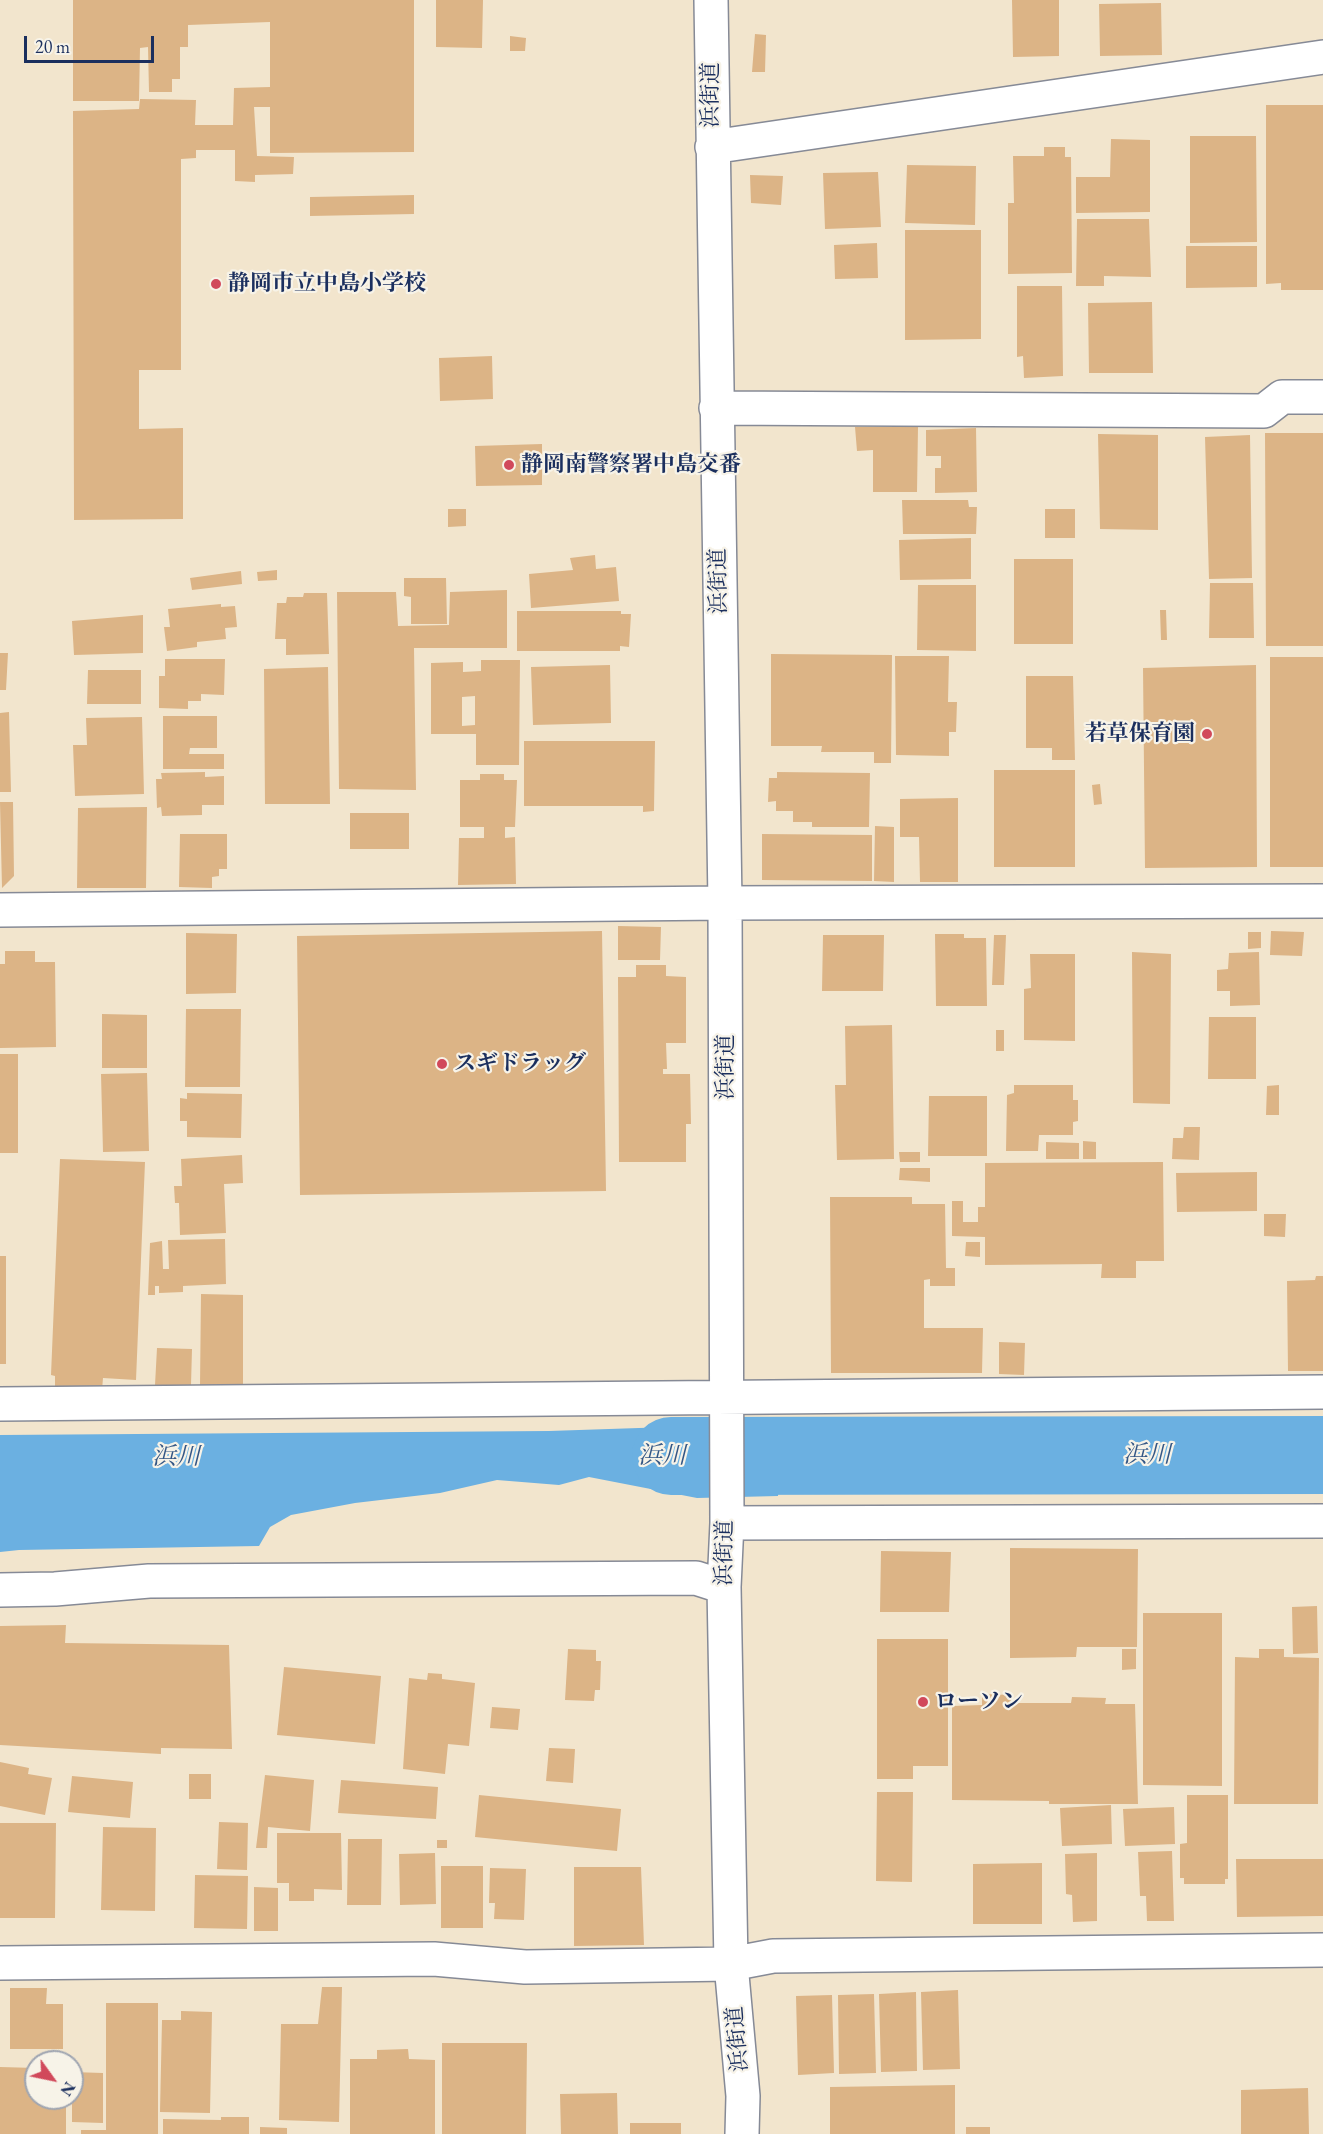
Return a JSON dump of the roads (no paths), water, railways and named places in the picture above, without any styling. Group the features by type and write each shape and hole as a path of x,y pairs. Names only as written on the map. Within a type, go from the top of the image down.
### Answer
{"street":[{"name":"浜街道","path":"711,0 725,903 727,1515 724,1587 731,1964 743,2096 742,2134"},
{"path":"712,147 1323,57"},
{"path":"716,408 1264,411 1282,397 1323,396"},
{"path":"0,910 725,903 1323,901"},
{"path":"0,1404 726,1405 1323,1392"},
{"path":"727,1515 1323,1521"},
{"path":"0,1590 56,1589 149,1581 696,1578 724,1587"},
{"path":"0,1963 434,1959 525,1967 731,1964 773,1956 1323,1950"}],"water":[{"path":"695,1418 780,1428 778,1496 697,1498 589,1477 559,1485 497,1480 440,1493 355,1503 291,1515 270,1527 259,1546 0,1552 0,1435 549,1431 669,1427"}],"waterway":[{"name":"浜川","path":"671,1456 1323,1455"}],"place":[{"name":"静岡市立中島小学校","path":"216,284"},
{"name":"静岡南警察署中島交番","path":"509,465"},
{"name":"若草保育園","path":"1207,734"},
{"name":"スギドラッグ","path":"442,1064"},
{"name":"ローソン","path":"923,1702"}]}
